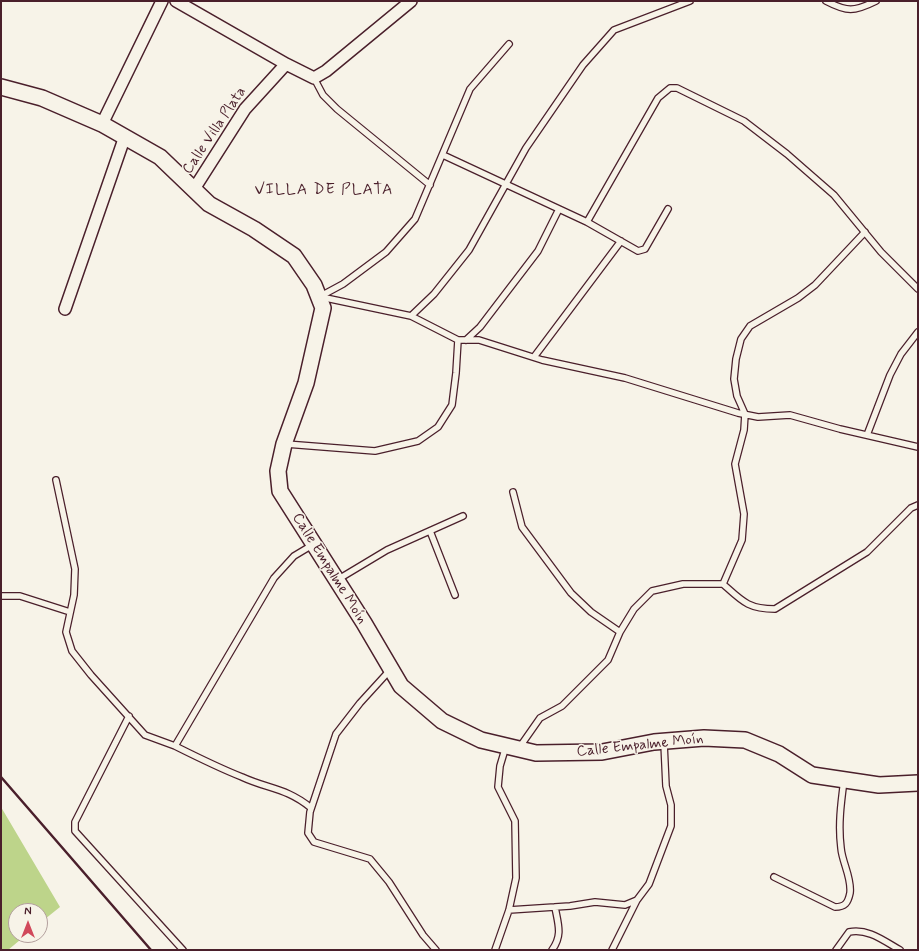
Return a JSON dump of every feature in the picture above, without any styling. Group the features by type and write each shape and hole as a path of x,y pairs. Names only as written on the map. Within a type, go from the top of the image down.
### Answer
{"street":[{"path":"102,124 162,1"},
{"path":"176,1 286,64 314,78 326,71 411,1"},
{"name":"Calle Villa Plata","path":"194,189 245,109 286,64"},
{"name":"Calle Empalme Moín","path":"1,87 42,98 102,124 124,139 160,157 209,204 294,256 314,286 324,308 306,383 284,444 278,471 280,490 337,580 401,686 442,721 481,740 536,753 602,752 664,741 704,738 745,740 779,754 812,775 879,785 918,783"},
{"path":"65,309 124,139"}],"lane":[{"path":"411,316 434,294 469,250 507,185 526,148 583,65 614,30 690,1"},
{"path":"826,1 842,10 859,10 876,1"},
{"path":"319,297 343,284 386,252 415,219 470,89 509,44"},
{"path":"314,78 324,95 337,109 430,185"},
{"path":"587,222 658,98 670,88 677,88 744,121 788,154 834,196 881,252 918,289"},
{"path":"443,155 587,222 638,251 645,249 668,209"},
{"path":"466,340 480,327 538,251 559,209"},
{"path":"722,584 742,540 744,514 735,464 744,430 745,414 737,396 734,380 736,359 741,339 750,326 798,298 815,285 865,232"},
{"path":"534,357 621,241"},
{"path":"319,297 411,316 458,340 479,340 534,357 626,378 745,414 758,417 790,415 918,447"},
{"path":"867,435 890,375 901,354 918,332"},
{"path":"284,444 375,451 418,441 438,427 452,406 458,340"},
{"path":"56,480 75,569 66,632 72,651 91,676 146,735 175,746 243,778 273,786 300,798 312,808"},
{"path":"513,492 522,527 571,593 590,612 620,632"},
{"path":"495,950 509,910 516,878 515,821 498,787 500,766 512,747 540,718 562,706 608,660 620,632 634,609 652,591 683,584 722,584 744,602 759,609 775,609 867,552 911,508 918,505"},
{"path":"337,580 387,550 463,516"},
{"path":"430,531 455,596"},
{"path":"175,746 274,578 294,556 314,544"},
{"path":"1,596 20,596 70,612"},
{"path":"391,669 360,702 336,734 312,808 308,833 314,842 370,859 390,882 423,935 436,950"},
{"path":"129,716 77,818 75,831 183,950"},
{"path":"612,950 637,900 649,884 671,826 671,805 666,786 664,741"},
{"path":"774,877 835,907 842,907 847,903 850,891 841,850 840,834 844,780"},
{"path":"509,910 555,907 595,902 625,905 637,900"},
{"path":"552,950 559,941 559,928 555,907"},
{"path":"836,950 849,932 856,930 867,932 900,950"}],"green space":[{"path":"1,807 60,907 48,917 48,903 8,903 8,943 16,943 8,950 1,950"}],"railway":[{"path":"1,777 151,950"}],"district":[{"name":"VILLA DE PLATA","path":"324,191"}]}
